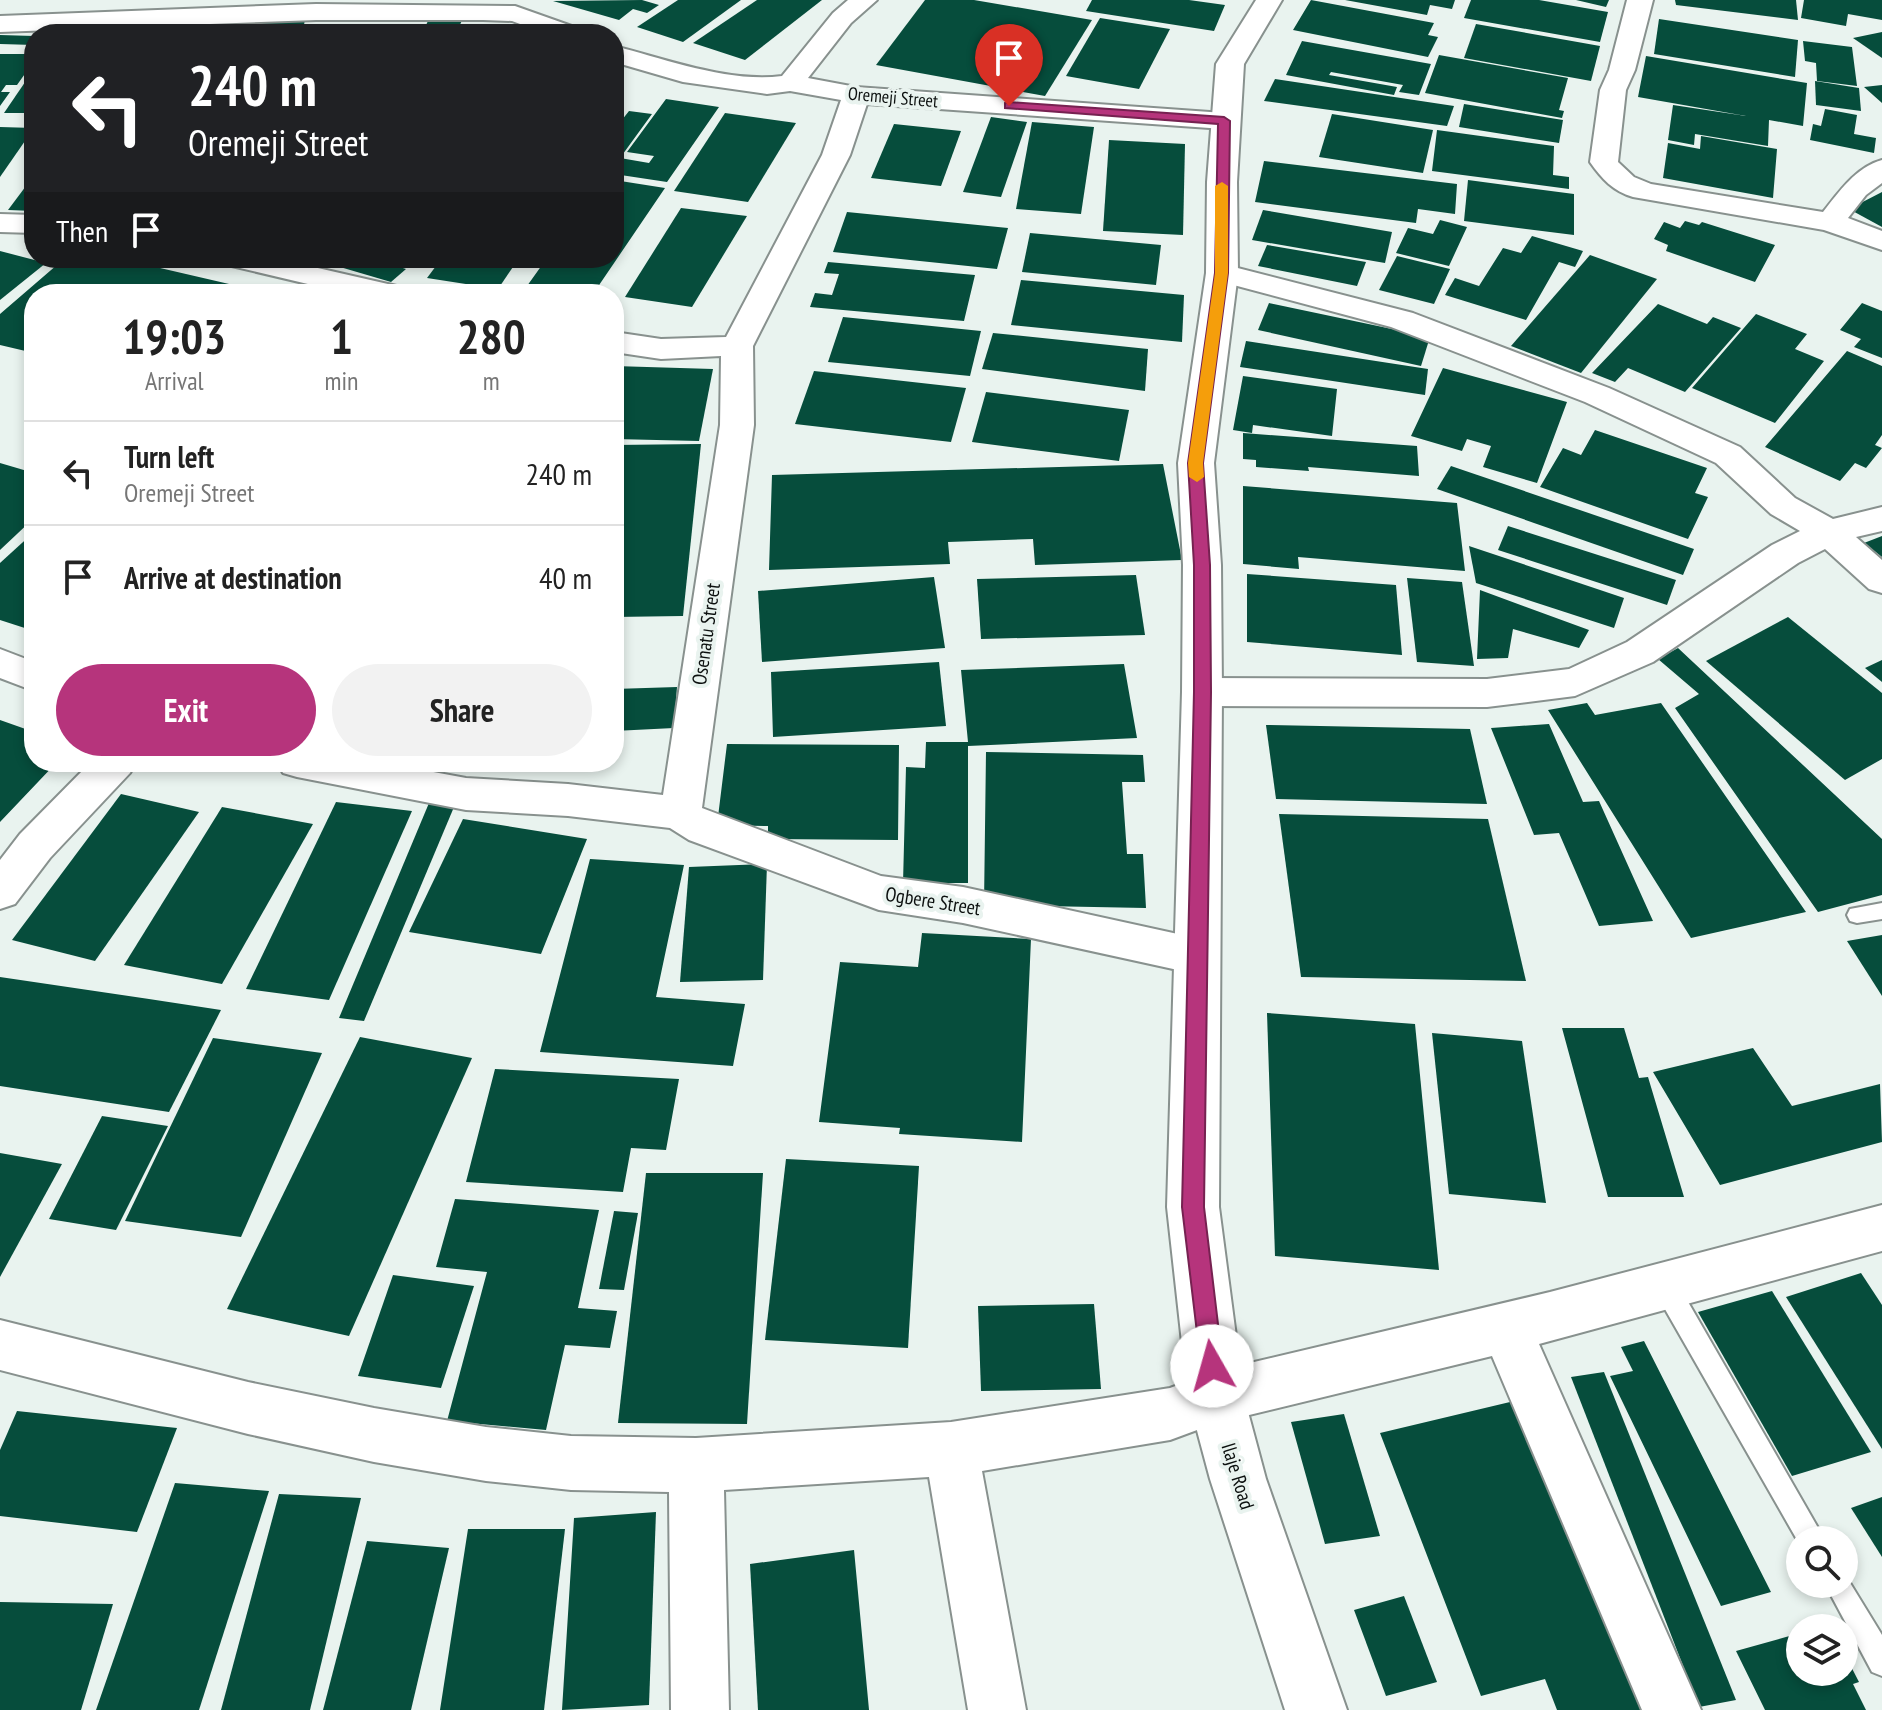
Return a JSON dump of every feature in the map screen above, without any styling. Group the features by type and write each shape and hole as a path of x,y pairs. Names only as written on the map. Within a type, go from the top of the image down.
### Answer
{"street":[{"path":"790,83 842,18 864,0"},
{"name":"Ilaje Road","path":"1269,0 1230,64 1224,121 1222,273 1196,463 1202,565 1202,692 1193,1207 1216,1397 1238,1479 1316,1710"},
{"path":"1640,0 1622,70 1613,90 1604,162 1616,178 1628,188 1830,222 1882,241"},
{"path":"0,24 520,7 552,24"},
{"name":"Oremeji Street","path":"624,57 683,74 767,86 790,83 856,95 1224,121"},
{"name":"Osenatu Street","path":"681,813 737,425 737,346 836,155 856,95"},
{"path":"1830,222 1856,189 1882,169"},
{"path":"0,223 24,224"},
{"path":"277,268 347,284"},
{"path":"1222,273 1402,320 1597,395 1728,455 1783,506 1828,532 1882,580"},
{"path":"624,343 661,349 737,346"},
{"path":"1202,692 1487,693 1575,682 1640,652 1785,554 1828,532 1882,519"},
{"path":"0,663 24,673"},
{"path":"0,892 35,846 106,772"},
{"path":"350,772 466,794 568,800 681,813"},
{"name":"Ogbere Street","path":"681,813 704,828 879,893 963,905 1196,956"},
{"path":"0,1345 248,1408 374,1435 486,1454 571,1463 696,1465 951,1449 1170,1414 1216,1397 1507,1330 1667,1289 1882,1228"},
{"path":"1507,1330 1672,1710"},
{"path":"951,1449 997,1710"},
{"path":"696,1465 700,1710"}],"lane":[{"path":"1857,915 1882,911"},
{"path":"1667,1289 1804,1526"},
{"path":"1846,1598 1882,1662"}],"building":[{"path":"642,0 659,5 647,13 633,9 619,20 553,1"},
{"path":"678,0 741,0 683,42 637,27"},
{"path":"757,0 822,0 745,60 693,43"},
{"path":"925,0 974,0 1092,20 1045,96 876,65"},
{"path":"1092,0 1189,0 1225,5 1214,31 1086,11"},
{"path":"1311,0 1434,23 1428,35 1438,37 1428,57 1293,30"},
{"path":"1345,0 1455,0 1452,9 1430,5 1427,15"},
{"path":"1471,0 1539,0 1608,12 1600,42 1464,18"},
{"path":"1576,0 1609,0 1606,7"},
{"path":"1675,0 1796,0 1798,20 1676,5"},
{"path":"1804,0 1882,0 1882,20 1848,14 1846,26 1801,18"},
{"path":"228,17 227,24 204,24 204,20"},
{"path":"430,17 463,18 460,24 426,24"},
{"path":"1100,18 1170,29 1139,89 1066,76"},
{"path":"1659,19 1798,40 1795,77 1654,54"},
{"path":"305,20 304,24 246,23"},
{"path":"1476,24 1600,46 1591,81 1464,58"},
{"path":"1882,32 1882,58 1853,38"},
{"path":"0,35 24,36 24,45 0,44"},
{"path":"1302,41 1431,64 1419,95 1399,92 1403,85 1331,72 1329,75 1397,87 1394,95 1286,75"},
{"path":"1803,41 1852,47 1857,86 1817,81 1816,63 1805,61"},
{"path":"0,54 24,54 24,75 17,85 6,85 1,92 10,92 0,106"},
{"path":"1439,55 1568,78 1559,110 1564,111 1562,118 1425,93"},
{"path":"1646,56 1807,83 1803,126 1769,120 1768,146 1695,134 1694,145 1668,140 1673,105 1746,116 1638,97"},
{"path":"1275,79 1454,106 1447,126 1264,101"},
{"path":"1815,81 1859,88 1861,111 1816,105"},
{"path":"24,84 24,113 4,113"},
{"path":"1882,85 1882,103 1864,87"},
{"path":"666,99 719,107 667,182 624,176 624,159 649,163 654,156 627,152"},
{"path":"1464,104 1563,120 1559,143 1459,127"},
{"path":"1825,109 1857,115 1854,134 1876,138 1874,153 1810,140 1813,124 1821,126"},
{"path":"629,111 652,114 624,152 624,117"},
{"path":"725,113 796,123 748,202 674,191"},
{"path":"1332,114 1433,130 1423,173 1319,157"},
{"path":"991,117 1027,122 1001,197 963,192"},
{"path":"1032,122 1094,127 1081,214 1016,209"},
{"path":"894,124 961,131 941,186 871,178"},
{"path":"0,127 24,128 24,142 0,177"},
{"path":"1437,130 1554,146 1553,175 1569,177 1569,189 1432,171"},
{"path":"1701,136 1777,149 1773,198 1663,178 1668,143 1700,149"},
{"path":"1109,140 1185,144 1183,235 1103,231"},
{"path":"1264,161 1457,184 1455,214 1418,209 1416,223 1255,202"},
{"path":"1468,180 1574,194 1574,235 1464,221"},
{"path":"624,182 665,188 624,248"},
{"path":"23,190 24,211 8,210"},
{"path":"1882,192 1882,227 1849,209"},
{"path":"681,208 747,216 692,307 625,297"},
{"path":"1263,210 1392,232 1385,263 1252,240"},
{"path":"847,212 1008,228 997,269 833,252"},
{"path":"1440,220 1467,227 1449,266 1396,253 1408,228 1433,234"},
{"path":"1685,221 1699,225 1702,222 1775,245 1755,282 1666,251 1668,245 1654,239 1664,222 1680,228"},
{"path":"1030,233 1161,245 1156,285 1022,272"},
{"path":"1532,236 1583,251 1575,267 1559,262 1526,320 1445,295 1455,278 1479,286 1503,248 1521,253"},
{"path":"1267,245 1366,262 1357,286 1258,266"},
{"path":"0,251 24,257 24,268 40,268 0,300"},
{"path":"1590,255 1657,279 1581,373 1511,346"},
{"path":"1397,256 1450,269 1434,304 1379,290"},
{"path":"828,262 975,275 964,321 810,307 815,293 832,295 839,274 824,273"},
{"path":"53,268 160,268 229,284 35,284"},
{"path":"343,268 406,269 391,282"},
{"path":"434,268 512,268 501,284 466,284 427,278"},
{"path":"540,268 611,268 600,284 528,284"},
{"path":"1021,280 1184,295 1182,342 1011,325"},
{"path":"24,293 24,351 0,345 0,314"},
{"path":"1269,303 1430,337 1421,366 1258,330"},
{"path":"1862,303 1882,311 1882,358 1854,347 1861,339 1840,330"},
{"path":"1658,304 1707,324 1713,317 1741,328 1685,392 1628,368 1615,382 1592,373"},
{"path":"1756,314 1807,334 1795,349 1824,361 1775,423 1692,388"},
{"path":"843,317 981,331 970,376 828,362"},
{"path":"993,333 1148,349 1145,391 982,369"},
{"path":"1246,341 1428,369 1425,395 1240,367"},
{"path":"1847,351 1882,366 1882,435 1875,445 1882,448 1866,468 1855,463 1840,481 1765,447"},
{"path":"624,366 713,369 699,441 624,439"},
{"path":"1443,368 1567,402 1537,483 1483,467 1491,446 1467,439 1462,451 1411,436"},
{"path":"814,371 966,388 951,442 795,424"},
{"path":"1243,376 1337,389 1332,436 1253,425 1252,433 1233,430"},
{"path":"986,392 1129,410 1119,461 972,442"},
{"path":"1595,430 1707,468 1695,493 1708,497 1688,539 1540,487 1563,448 1581,455"},
{"path":"1243,433 1417,446 1419,476 1308,467 1309,471 1256,467 1256,460 1243,459"},
{"path":"701,444 683,616 624,617 624,445"},
{"path":"0,463 24,470 24,527 0,550"},
{"path":"1163,464 1182,560 1035,565 1033,539 948,542 950,564 769,570 772,475"},
{"path":"1451,466 1694,549 1683,575 1437,489"},
{"path":"1243,486 1457,503 1465,571 1298,557 1299,569 1243,564"},
{"path":"1508,526 1676,580 1667,605 1498,550"},
{"path":"1882,536 1882,557 1864,543"},
{"path":"24,541 24,628 0,620 0,563"},
{"path":"1469,546 1624,598 1614,628 1476,583"},
{"path":"1247,574 1396,585 1402,655 1247,642"},
{"path":"1136,575 1145,635 981,639 977,579"},
{"path":"934,577 945,648 762,662 758,591"},
{"path":"1407,578 1462,582 1474,666 1417,662"},
{"path":"1480,590 1589,630 1579,648 1513,629 1508,658 1477,659"},
{"path":"1788,617 1882,693 1882,759 1845,780 1706,661"},
{"path":"1678,648 1882,839 1882,895 1818,912 1675,708 1699,694 1658,659"},
{"path":"1882,660 1882,682 1865,668"},
{"path":"939,662 946,726 773,737 771,672"},
{"path":"1124,664 1137,738 968,746 968,883 903,883 906,767 925,768 926,742 968,742 961,670"},
{"path":"677,687 674,728 624,730 624,689"},
{"path":"1587,703 1595,715 1661,703 1806,912 1691,938 1548,710"},
{"path":"0,720 24,728 24,772 48,772 0,822"},
{"path":"1549,724 1583,802 1599,801 1653,921 1599,926 1559,833 1534,835 1491,728"},
{"path":"1266,725 1470,729 1487,804 1276,799"},
{"path":"727,744 899,745 898,840 768,839 768,826 717,825"},
{"path":"986,752 1143,755 1145,782 1122,782 1127,854 1143,854 1146,908 984,905"},
{"path":"121,794 199,812 95,961 12,940"},
{"path":"336,802 412,811 329,1000 246,989"},
{"path":"429,803 454,807 364,1021 339,1018"},
{"path":"222,807 313,824 222,984 124,965"},
{"path":"1279,814 1488,819 1526,981 1301,977"},
{"path":"463,819 587,839 541,954 409,932"},
{"path":"590,859 684,865 656,997 745,1004 733,1066 540,1052"},
{"path":"767,864 763,980 680,982 689,867"},
{"path":"922,933 1031,939 1022,1142 899,1134 900,1128 819,1122 840,962 918,967"},
{"path":"1882,935 1882,996 1847,941"},
{"path":"0,977 221,1010 169,1112 0,1086"},
{"path":"1267,1013 1415,1024 1439,1270 1275,1256"},
{"path":"1562,1028 1624,1028 1639,1078 1648,1077 1684,1197 1608,1197"},
{"path":"1432,1033 1522,1041 1546,1203 1449,1194"},
{"path":"360,1037 472,1058 349,1336 227,1309"},
{"path":"213,1038 322,1053 241,1237 125,1221"},
{"path":"1753,1048 1792,1106 1880,1084 1882,1142 1720,1185 1653,1072"},
{"path":"495,1069 679,1079 666,1150 631,1148 623,1192 466,1182"},
{"path":"102,1116 168,1126 116,1230 49,1219"},
{"path":"0,1153 62,1164 0,1277"},
{"path":"786,1159 919,1166 908,1348 765,1340"},
{"path":"646,1173 763,1173 747,1424 618,1423"},
{"path":"455,1199 599,1210 578,1308 617,1311 610,1348 565,1345 546,1430 447,1421 487,1272 436,1267"},
{"path":"614,1211 638,1213 624,1290 599,1289"},
{"path":"1861,1273 1882,1305 1882,1449 1786,1297"},
{"path":"393,1275 474,1286 441,1388 358,1376"},
{"path":"1772,1291 1871,1452 1792,1476 1698,1312"},
{"path":"1094,1304 1101,1389 981,1391 978,1306"},
{"path":"1644,1341 1771,1592 1721,1606 1610,1376 1633,1371 1621,1347"},
{"path":"1604,1372 1736,1700 1699,1707 1571,1377"},
{"path":"1510,1402 1644,1710 1557,1710 1545,1679 1481,1696 1380,1433"},
{"path":"17,1411 177,1428 137,1532 0,1516 0,1450"},
{"path":"1344,1414 1380,1536 1325,1544 1291,1422"},
{"path":"175,1483 269,1491 199,1710 96,1710"},
{"path":"279,1494 361,1498 310,1710 221,1710"},
{"path":"1882,1497 1882,1557 1851,1508"},
{"path":"656,1512 649,1705 562,1710 574,1518"},
{"path":"468,1529 565,1529 544,1710 440,1710"},
{"path":"367,1541 449,1548 411,1710 323,1710"},
{"path":"854,1550 869,1710 758,1710 750,1564"},
{"path":"1404,1596 1437,1682 1386,1696 1354,1610"},
{"path":"0,1602 113,1604 81,1710 0,1710"},
{"path":"1786,1637 1786,1686 1854,1686 1866,1710 1765,1710 1736,1651"}],"slow traffic":[{"path":"1197,477 1196,463 1222,273 1222,186"}],"route":[{"path":"1009,106 1224,121 1222,273 1196,463 1202,565 1202,692 1193,1207 1212,1366"}]}
